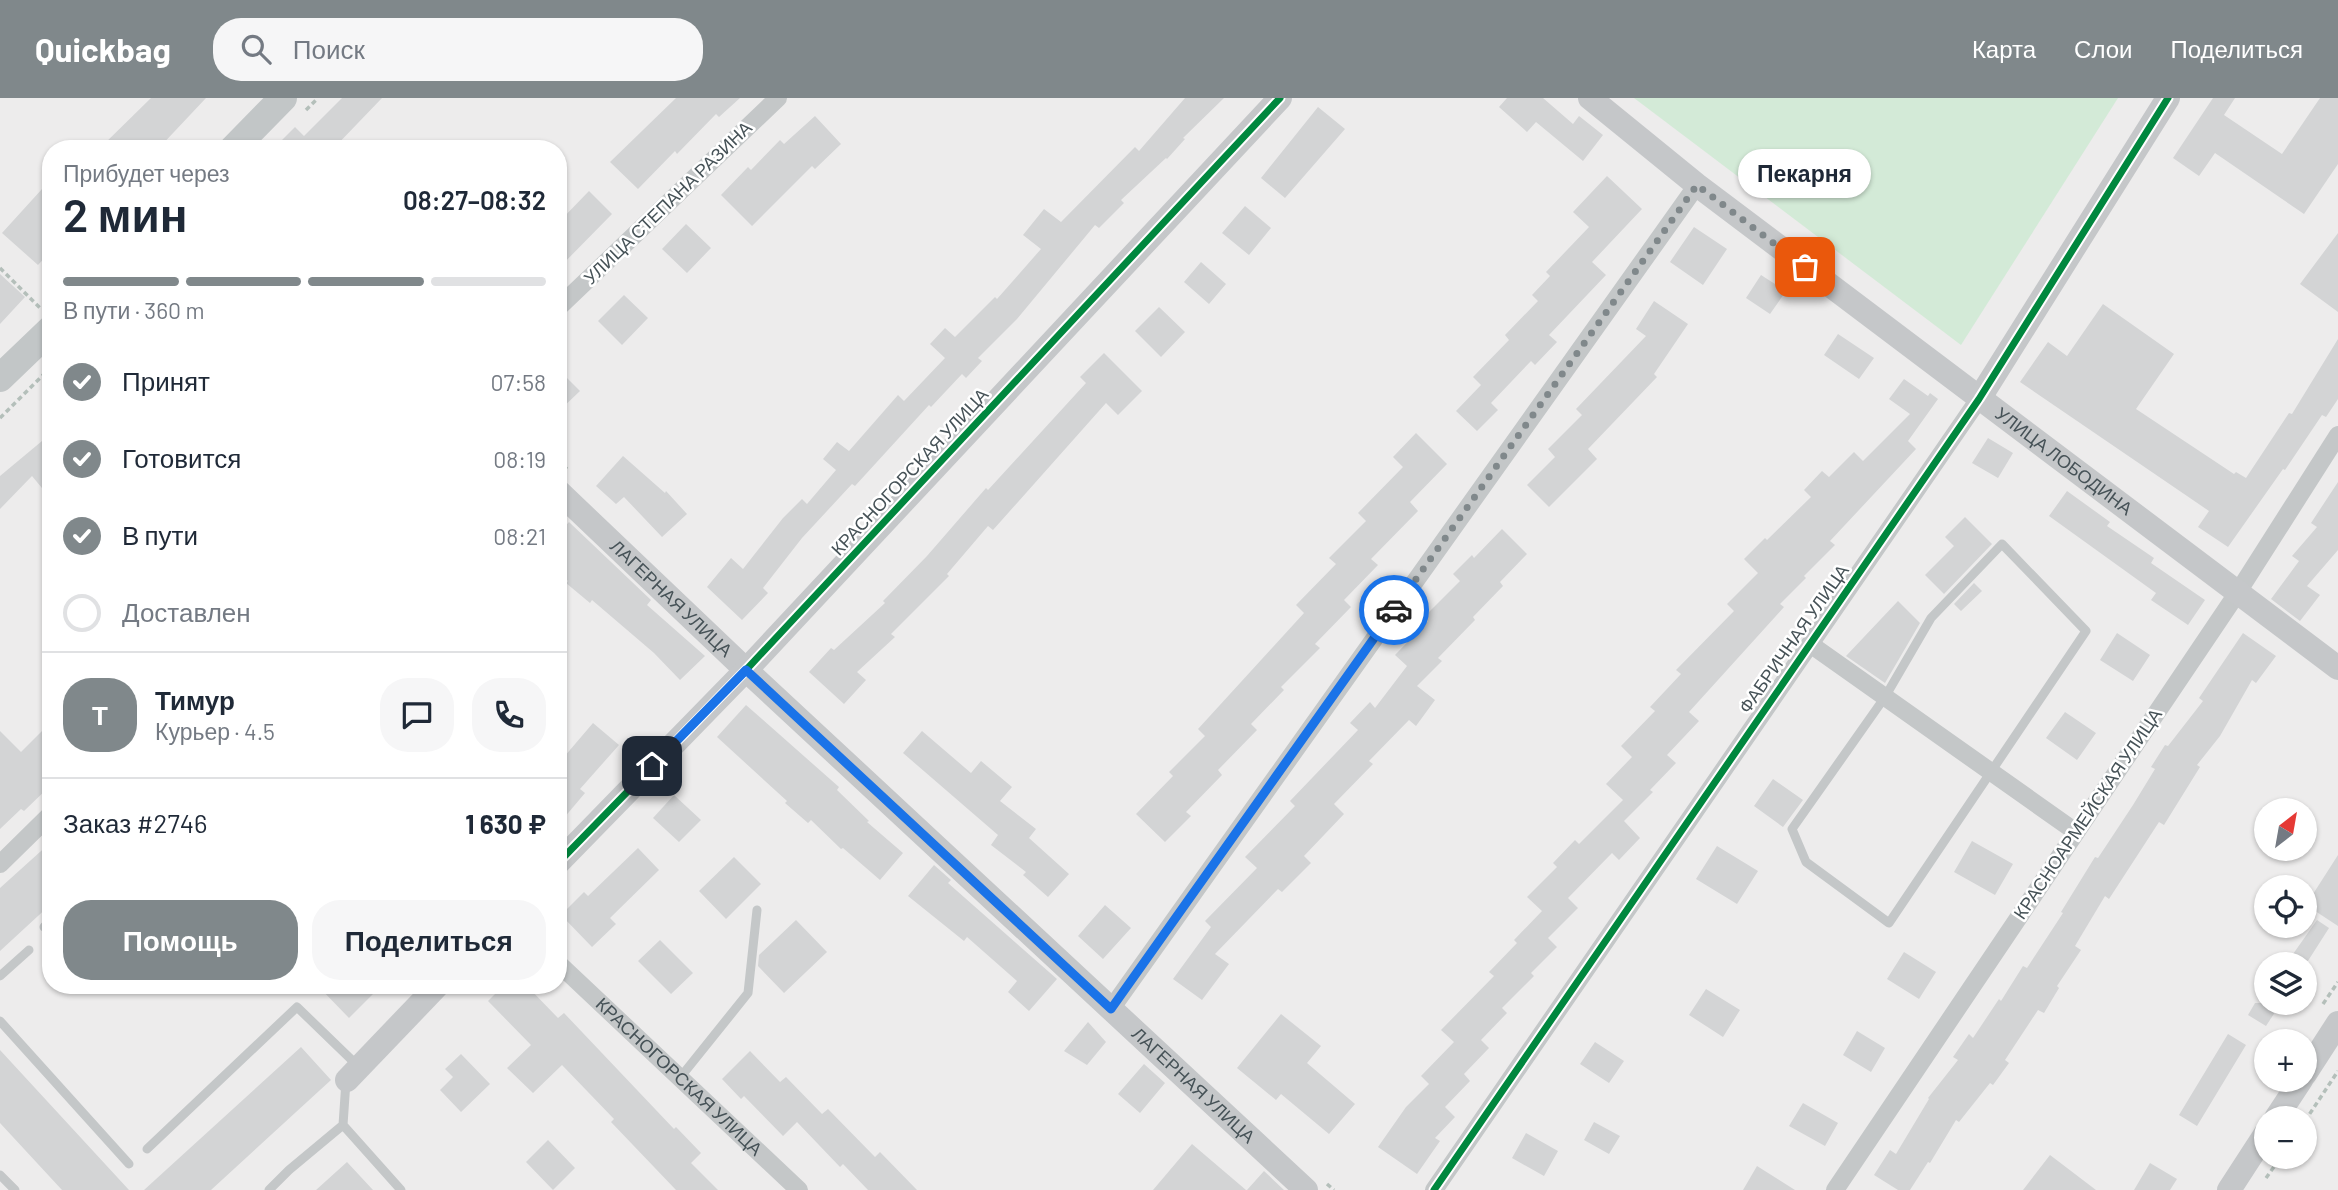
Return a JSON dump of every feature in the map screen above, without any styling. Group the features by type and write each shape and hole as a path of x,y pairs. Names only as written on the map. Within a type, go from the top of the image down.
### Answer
{"main road":[{"path":"242,140 283,98"},
{"path":"0,378 42,326"}],"street":[{"name":"УЛИЦА СТЕПАНА РАЗИНА","path":"567,299 778,98"},
{"name":"КРАСНОГОРСКАЯ УЛИЦА","path":"567,854 746,670 1280,98"},
{"name":"УЛИЦА ЛОБОДИНА","path":"1590,98 1697,185 2338,668"},
{"name":"ФАБРИЧНАЯ УЛИЦА","path":"1434,1190 1979,399 2168,98"},
{"path":"1111,1009 1697,185"},
{"name":"КРАСНОАРМЕЙСКАЯ УЛИЦА","path":"1835,1190 2238,592 2338,435"},
{"name":"ЛАГЕРНАЯ УЛИЦА","path":"567,501 1306,1190"},
{"path":"1810,644 2076,832"},
{"path":"0,864 42,823"},
{"name":"КРАСНОГОРСКАЯ УЛИЦА","path":"567,972 799,1190"},
{"path":"353,1073 430,994"},
{"path":"2317,1055 2338,1023"},
{"path":"2236,1187 2254,1155"}],"lane":[{"path":"2002,544 2087,631 1889,923 1807,862 1792,829 1885,697 1931,618 2002,544"},
{"path":"679,1079 748,993 757,910"},
{"path":"0,976 29,950"},
{"path":"147,1149 297,1007 353,1073 343,1125 269,1190"},
{"path":"0,1021 129,1164"},
{"path":"343,1125 401,1190"},
{"path":"0,1175 15,1190"}],"path":[{"path":"0,268 42,314"},
{"path":"0,418 42,376"},
{"path":"2315,1106 2338,1071"},
{"path":"2266,1179 2272,1169"}],"green space":[{"path":"1634,98 2118,98 1961,345"}],"building":[{"path":"151,98 206,98 166,140 108,140"},
{"path":"342,98 382,98 342,140 282,140 295,127 304,136"},
{"path":"676,98 740,98 719,117 716,114 638,189 610,162"},
{"path":"1185,98 1224,98 1183,138 1185,139 1167,159 1121,200 1124,203 1099,228 1095,225 1017,319 978,358 982,361 966,378 962,374 931,407 929,405 855,486 852,484 802,538 763,588 768,593 742,620 707,587 731,558 743,569 783,518 802,499 807,504 836,470 823,459 837,442 849,451 898,395 904,401 945,358 930,344 945,328 955,337 995,297 997,299 1041,249 1023,235 1044,209 1061,222 1135,147 1139,151"},
{"path":"1507,98 1543,98 1573,124 1579,116 1603,135 1583,161 1536,122 1527,132 1499,107"},
{"path":"2213,98 2235,98 2224,115 2282,154 2320,98 2338,98 2338,164 2304,214 2215,153 2199,176 2173,158"},
{"path":"1318,107 1345,129 1285,198 1261,178"},
{"path":"815,116 841,144 815,169 812,166 752,226 721,195 748,167 751,170 780,140 784,144"},
{"path":"1607,176 1642,209 1592,262 1606,275 1549,335 1557,342 1535,365 1531,361 1491,403 1498,410 1477,431 1456,411 1481,385 1473,377 1509,340 1505,335 1538,301 1532,295 1550,276 1546,272 1589,227 1573,212"},
{"path":"42,189 42,261 38,265 2,233"},
{"path":"589,191 612,214 567,260 567,214"},
{"path":"1245,206 1271,228 1249,255 1222,233"},
{"path":"686,224 711,248 687,273 662,249"},
{"path":"1694,227 1727,249 1703,285 1670,262"},
{"path":"2338,233 2338,312 2300,284"},
{"path":"1201,262 1226,284 1209,304 1184,282"},
{"path":"0,274 25,297 0,324"},
{"path":"1761,275 1786,291 1770,314 1746,298"},
{"path":"624,295 648,318 622,345 598,321"},
{"path":"1654,301 1688,324 1654,374 1657,377 1588,449 1597,459 1549,507 1527,485 1555,457 1548,449 1582,415 1576,409 1646,336 1636,329"},
{"path":"2103,304 2174,354 2136,409 2234,474 2236,472 2246,478 2289,413 2292,414 2338,339 2338,399 2326,417 2322,415 2228,547 2198,527 2209,511 2020,382 2048,342 2067,356"},
{"path":"1159,307 1185,332 1161,357 1135,331"},
{"path":"1838,334 1874,358 1859,379 1824,355"},
{"path":"1104,353 1142,391 1118,415 1106,403 993,530 988,526 947,574 949,576 891,634 895,637 857,672 866,680 844,704 809,672 831,648 834,650 885,603 883,601 927,556 986,488 988,490 1086,383 1080,377"},
{"path":"567,378 580,391 567,403"},
{"path":"1904,379 1928,396 1930,393 1938,399 1908,441 1916,449 1830,541 1835,545 1780,604 1784,607 1689,712 1699,721 1667,755 1676,763 1650,790 1653,792 1624,821 1640,838 1619,860 1612,853 1568,898 1578,908 1548,938 1557,947 1531,973 1534,976 1502,1008 1507,1013 1481,1040 1489,1048 1464,1074 1470,1081 1445,1107 1455,1117 1435,1138 1440,1141 1417,1174 1378,1147 1406,1107 1429,1084 1421,1076 1454,1042 1441,1030 1494,976 1489,972 1517,943 1514,940 1542,911 1527,897 1557,867 1553,863 1575,840 1579,844 1623,800 1606,784 1632,757 1621,746 1655,711 1650,707 1681,674 1676,670 1734,611 1727,604 1758,573 1744,559 1811,497 1804,490 1822,471 1829,477 1854,452 1863,461 1910,414 1889,399"},
{"path":"1416,433 1447,464 1410,502 1418,511 1371,559 1378,565 1344,600 1351,607 1315,644 1320,648 1281,687 1284,690 1251,724 1257,730 1218,770 1222,775 1186,812 1191,816 1165,842 1136,814 1173,776 1169,772 1205,736 1198,729 1304,613 1296,605 1336,564 1329,558 1366,521 1358,513 1403,467 1393,457"},
{"path":"1988,438 2013,453 1998,478 1972,463"},
{"path":"42,441 42,488 32,476 0,509 0,476"},
{"path":"623,456 665,493 666,491 687,514 662,537 624,497 616,504 596,486"},
{"path":"2338,482 2338,550 2307,586 2320,595 2300,621 2271,599 2299,561 2292,556 2317,527 2311,523"},
{"path":"2067,491 2110,522 2107,526 2154,558 2151,563 2205,600 2188,625 2151,600 2156,593 2049,516"},
{"path":"1965,517 1992,544 1944,594 1925,575 1954,546 1945,537"},
{"path":"569,522 651,600 647,605 705,656 680,680 654,653 592,600 590,603 567,584"},
{"path":"1502,529 1527,554 1500,582 1503,586 1473,617 1475,620 1438,658 1442,661 1417,686 1435,700 1416,726 1409,720 1369,761 1373,764 1334,804 1344,814 1304,856 1311,863 1282,892 1278,889 1215,954 1229,964 1202,1000 1173,979 1211,927 1205,921 1257,868 1245,857 1295,806 1290,801 1358,730 1350,723 1370,702 1375,708 1407,666 1395,655 1428,621 1424,617 1460,581 1453,574 1472,555 1474,558"},
{"path":"1974,583 1982,591 1961,611 1954,604"},
{"path":"1898,601 1920,623 1885,683 1846,656"},
{"path":"2117,633 2150,655 2133,681 2100,660"},
{"path":"2243,633 2276,656 2256,683 2252,680 2220,736 2197,765 2200,767 2164,825 2159,822 2109,899 2105,896 2075,946 2081,950 2057,986 2059,988 2044,1013 2038,1010 2005,1060 2009,1063 1959,1122 1956,1120 1910,1190 1898,1190 1874,1175 1890,1150 1896,1154 1928,1098 1958,1060 1953,1057 1969,1034 1973,1038 2023,966 2027,968 2095,857 2098,858 2133,805 2155,769 2151,767 2165,745 2168,746 2203,701 2199,698"},
{"path":"746,705 839,787 837,790 869,821 867,822 903,853 880,880 841,849 811,820 808,823 785,803 787,801 717,737"},
{"path":"2065,712 2096,733 2077,760 2046,738"},
{"path":"593,723 619,745 580,789 585,793 567,814 567,753"},
{"path":"0,731 21,752 42,731 42,794 0,829"},
{"path":"922,731 971,773 981,761 1012,787 1000,801 1036,829 1029,838 1069,874 1048,897 1023,875 1026,872 991,845 998,835 903,753"},
{"path":"1773,779 1803,800 1783,827 1754,806"},
{"path":"674,795 701,820 679,842 653,818"},
{"path":"1972,841 2013,864 1995,895 1954,872"},
{"path":"1717,846 1758,871 1737,904 1696,879"},
{"path":"638,848 659,870 610,918 616,924 592,947 567,921 567,909 584,892 588,896"},
{"path":"42,850 42,912 0,951 0,888"},
{"path":"2338,855 2338,926 2317,912 2317,888"},
{"path":"734,857 761,884 726,919 699,891"},
{"path":"934,865 951,880 948,883 1057,979 1029,1011 1008,992 1017,981 967,937 964,941 908,896"},
{"path":"1105,905 1131,928 1103,959 1078,936"},
{"path":"796,920 827,952 784,993 758,966 759,955"},
{"path":"2317,920 2329,928 2314,952 2294,952 2304,938 2317,938"},
{"path":"660,940 693,973 671,994 638,961"},
{"path":"1904,952 1936,972 1919,999 1887,979"},
{"path":"1706,989 1740,1010 1723,1037 1689,1015"},
{"path":"326,994 373,994 349,1018"},
{"path":"495,994 535,994 558,1018 564,1013 674,1129 676,1127 701,1153 691,1163 718,1190 676,1190 611,1122 614,1119 562,1065 533,1093 507,1068 531,1045 488,1001"},
{"path":"2254,1005 2254,1015 2273,1015 2266,1026 2248,1015"},
{"path":"1281,1014 1321,1046 1307,1063 1355,1104 1329,1134 1281,1094 1276,1100 1237,1068"},
{"path":"1088,1022 1106,1042 1087,1065 1064,1051"},
{"path":"1857,1031 1885,1048 1871,1072 1843,1055"},
{"path":"2228,1034 2246,1045 2197,1126 2179,1115"},
{"path":"1595,1042 1624,1061 1609,1083 1580,1064"},
{"path":"301,1047 331,1080 211,1190 144,1190"},
{"path":"0,1050 129,1190 62,1190 0,1123"},
{"path":"750,1051 780,1082 786,1077 822,1114 828,1109 875,1157 880,1152 917,1190 868,1190 843,1164 840,1167 797,1122 783,1136 744,1096 741,1099 722,1079"},
{"path":"461,1054 490,1084 461,1112 440,1090 453,1077 445,1069"},
{"path":"1144,1064 1165,1083 1140,1113 1118,1094"},
{"path":"1803,1103 1838,1123 1825,1146 1789,1126"},
{"path":"1594,1122 1620,1136 1609,1154 1584,1140"},
{"path":"1526,1133 1558,1151 1544,1176 1512,1158"},
{"path":"548,1140 575,1168 553,1190 526,1162"},
{"path":"1192,1144 1246,1190 1153,1190"},
{"path":"2050,1155 2096,1190 2023,1190"},
{"path":"347,1162 373,1190 316,1190"},
{"path":"2150,1163 2177,1179 2170,1190 2134,1190"},
{"path":"1757,1166 1795,1190 1743,1190"},
{"path":"1264,1171 1284,1190 1247,1190"}],"cycle path":[{"path":"567,854 746,670 1280,98"},
{"path":"1434,1190 1979,399 2168,98"}],"way so far":[{"path":"1394,610 1697,185 1805,267"}],"place":[{"name":"Пекарня","path":"1805,267"}],"route":[{"path":"652,766 746,670 1111,1009 1394,610"}]}
